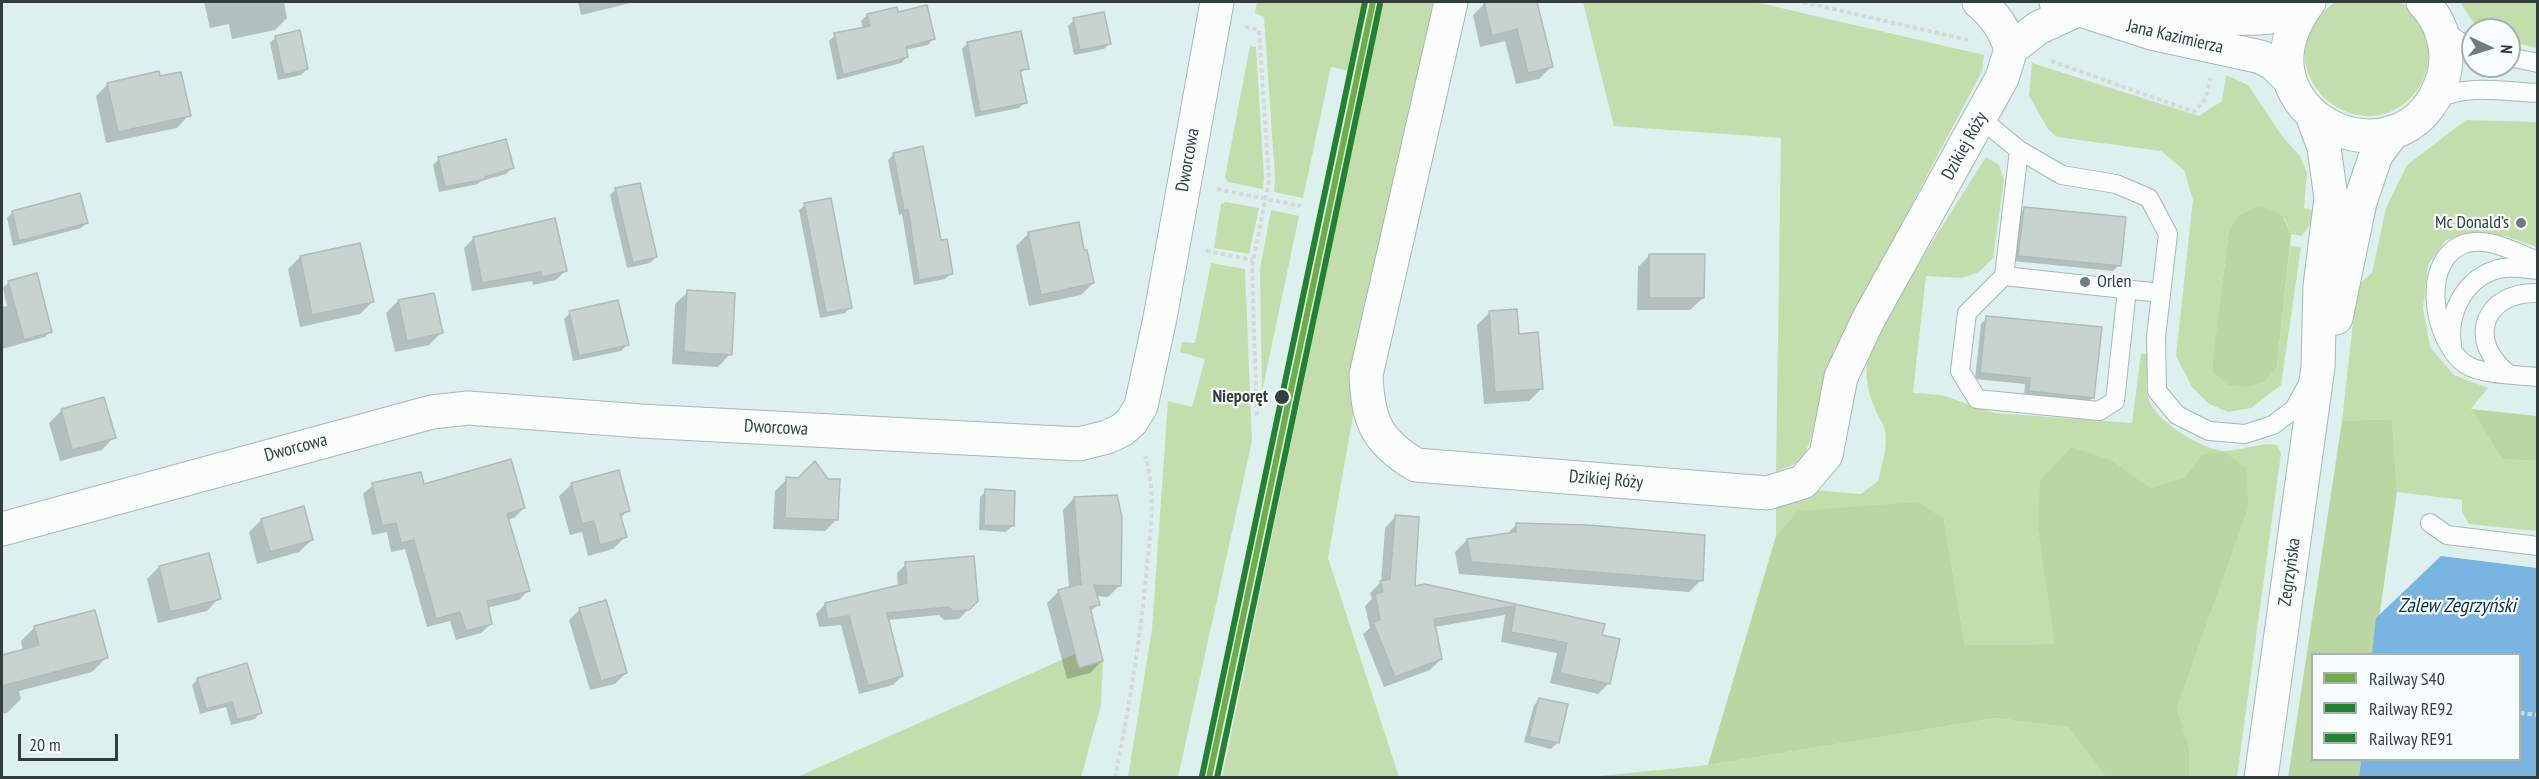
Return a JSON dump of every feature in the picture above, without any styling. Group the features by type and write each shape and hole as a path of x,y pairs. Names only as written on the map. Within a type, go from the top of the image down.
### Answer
{"street":[{"name":"Dworcowa","path":"2,529 432,412 468,408 641,421 1079,444 1107,437 1122,430 1132,421 1141,406 1160,318 1217,2"},
{"name":"Dzikiej Róży","path":"1451,2 1366,375 1367,406 1376,428 1393,451 1416,465 1767,493 1803,483 1826,455 1841,377 1868,320 2002,78 2011,49"},
{"path":"1979,2 1992,13 2004,29 2011,49 2068,5"},
{"name":"Jana Kazimierza","path":"2117,2 2216,16 2257,18 2287,13 2309,2"},
{"path":"2309,2 2297,17 2290,36 2286,57 2289,79 2298,98 2312,115 2330,128 2350,135 2372,136 2393,132 2412,122 2427,108 2439,90 2445,70 2446,49 2441,28 2431,10 2423,2"},
{"name":"Jana Kazimierza","path":"2068,5 2155,34 2261,57 2274,64 2289,79"},
{"name":"Zegrzyńska","path":"2261,777 2318,367 2320,286 2331,198 2324,147 2312,115"},
{"name":"Zegrzyńska","path":"2318,367 2336,323 2360,202 2376,155 2393,132"}],"lane":[{"path":"2441,28 2461,42"},
{"path":"2521,59 2538,63"},
{"path":"2427,108 2444,95 2464,90 2538,93"},
{"path":"1980,118 2019,150 2062,175 2116,184 2149,198 2168,234 2156,337 2157,390 2177,416 2209,431 2244,434 2273,425 2294,409 2318,367"},
{"path":"2019,150 2004,276 1967,313 1960,371 1977,399 2099,411 2115,401 2127,289"},
{"path":"2538,261 2496,244 2468,243 2447,256 2439,273 2436,290 2437,317 2444,338 2453,353 2466,365 2480,370 2538,377"},
{"path":"2453,353 2452,321 2457,304 2467,288 2481,276 2497,269 2538,270"},
{"path":"2004,276 2161,293"},
{"path":"2510,374 2497,364 2489,352 2484,338 2486,322 2494,309 2505,299 2520,292 2538,293"},
{"path":"2430,523 2447,535 2538,546"}],"path":[{"path":"1803,2 1923,31 2011,49 2194,112 2206,98 2211,71"},
{"path":"1245,27 1259,30 1269,181 1253,261 1257,419"},
{"path":"1216,189 1301,206"},
{"path":"1205,251 1253,261"},
{"path":"1116,777 1135,676 1150,536 1151,502 1145,457 1122,430"},
{"path":"2521,713 2538,715"}],"green space":[{"path":"1257,2 1365,2 1350,71 1331,67 1303,198 1274,192 1264,17 1255,13"},
{"path":"1382,2 1440,2 1354,410 1328,558 1399,777 1222,778"},
{"path":"1583,2 1755,2 1984,55 1982,71 1833,354 1818,420 1802,461 1776,472 1781,138 1614,126"},
{"path":"2335,2 2399,2 2409,8 2423,27 2428,52 2425,76 2420,86 2397,108 2372,116 2347,112 2325,98 2310,78 2305,54 2312,27"},
{"path":"2460,2 2537,2 2537,48 2521,44 2521,18 2470,18"},
{"path":"1250,46 1256,47 1263,189 1228,182 1225,177"},
{"path":"2032,63 2199,116 2222,101 2226,75 2248,85 2282,136 2300,156 2307,173 2304,208 2318,212 2302,236 2291,234 2285,219 2238,216 2229,230 2213,356 2277,366 2290,246 2301,247 2281,385 2251,408 2228,412 2209,404 2192,387 2176,356 2193,200 2184,170 2161,151 2057,137 2048,129 2029,96"},
{"path":"2466,120 2537,122 2537,247 2506,236 2473,233 2446,240 2428,265 2423,308 2430,347 2454,375 2488,388 2471,409 2502,459 2537,461 2537,531 2469,524 2462,511 2462,500 2397,492 2392,419 2342,421 2357,286 2372,273 2386,208 2407,165"},
{"path":"1986,157 1999,165 2004,180 1993,258 1979,272 1962,278 1926,276 1913,393 1942,395 1994,413 2132,423 2141,354 2148,354 2148,397 2159,415 2181,433 2217,450 2226,451 2271,444 2277,445 2281,453 2237,777 2189,777 2189,747 2177,708 2248,509 2201,455 2185,477 2151,488 2113,461 2038,531 2056,644 1965,645 1944,519 1797,511 1776,536 1776,502 1813,490 1861,494 1878,481 1886,436 1868,387 1866,370 1872,342 1876,331"},
{"path":"1226,202 1259,208 1249,254 1214,248 1221,204"},
{"path":"2256,207 2279,213 2291,234 2277,366 2264,382 2248,387 2228,385 2213,372 2213,356 2229,230 2238,216"},
{"path":"1271,210 1299,216 1262,392 1260,269"},
{"path":"1211,263 1245,269 1252,441 1178,777 1128,777 1152,629 1168,401 1192,407 1205,359 1180,352 1182,342 1195,343"},
{"path":"2471,409 2537,416 2537,461 2502,459"},
{"path":"2392,419 2397,492 2374,653 2311,653 2311,761 2361,761 2359,777 2288,778 2342,421"},
{"path":"2072,447 2113,461 2151,488 2185,477 2201,455 2223,451 2247,469 2248,509 2177,708 2189,747 2189,777 2106,777 2068,727 1996,718 1708,765 1776,536 1797,511 1918,502 1944,519 1965,645 2055,644 2038,531 2040,480"},
{"path":"1075,654 1079,668 1103,661 1101,705 1081,777 797,777"},
{"path":"1996,718 2068,727 2106,777 1580,778 1708,765"}],"water":[{"name":"Zalew Zegrzyński","path":"2441,556 2537,568 2537,777 2359,777 2361,761 2521,761 2521,653 2372,653 2376,618"}],"building":[{"path":"1484,2 1537,2 1553,67 1528,73 1517,29 1492,36"},
{"path":"927,5 935,39 906,47 908,57 843,75 834,33 870,26 867,14 897,7 898,12"},
{"path":"1104,12 1111,44 1080,50 1073,18"},
{"path":"300,30 308,69 284,75 275,36"},
{"path":"1021,31 1029,69 1020,70 1027,103 980,112 967,42"},
{"path":"159,71 160,76 181,72 191,116 118,132 107,83"},
{"path":"506,139 514,168 485,177 486,179 445,187 438,157"},
{"path":"923,146 941,240 947,239 953,274 919,280 908,209 904,210 893,153"},
{"path":"640,183 657,257 633,263 615,188"},
{"path":"80,193 88,223 19,241 12,211"},
{"path":"831,198 852,308 826,313 804,203"},
{"path":"2024,207 2126,217 2121,266 2018,256"},
{"path":"555,218 567,271 542,277 541,272 482,283 473,237"},
{"path":"1079,222 1084,250 1087,250 1094,283 1041,295 1028,232"},
{"path":"360,243 374,302 312,315 300,256"},
{"path":"1649,254 1705,254 1704,298 1649,298"},
{"path":"37,273 52,332 24,340 8,281"},
{"path":"687,290 735,293 732,355 684,352"},
{"path":"434,293 443,333 407,341 398,300"},
{"path":"618,300 629,345 579,356 569,311"},
{"path":"1517,309 1519,334 1538,332 1543,389 1495,392 1489,311"},
{"path":"1986,316 2102,327 2094,398 2029,391 2030,378 1980,373"},
{"path":"104,397 116,438 72,450 61,409"},
{"path":"511,459 525,508 507,514 530,591 487,601 492,624 466,631 460,612 436,619 414,540 401,543 396,523 382,526 372,483 421,472 424,484"},
{"path":"815,461 828,479 840,479 838,520 785,518 786,477 798,478"},
{"path":"619,470 630,511 620,514 627,537 600,545 594,521 582,524 571,483"},
{"path":"985,489 1015,491 1014,526 984,525"},
{"path":"1117,495 1122,517 1121,586 1094,585 1100,605 1090,607 1103,661 1079,668 1058,590 1081,584 1074,497"},
{"path":"304,506 313,540 270,552 261,519"},
{"path":"1395,515 1419,517 1415,586 1425,584 1605,624 1602,635 1620,639 1610,684 1560,673 1567,643 1511,632 1515,606 1434,619 1442,659 1395,677 1373,622 1380,620 1375,594 1383,592 1380,581 1390,579"},
{"path":"1516,523 1588,525 1705,535 1703,581 1471,562 1467,539 1516,532"},
{"path":"209,553 221,599 170,612 159,566"},
{"path":"974,556 978,601 969,610 953,611 948,607 887,613 903,676 868,686 849,616 827,619 825,603 907,583 905,562"},
{"path":"606,600 627,673 601,681 579,608"},
{"path":"95,610 108,658 2,686 2,655 39,645 34,626"},
{"path":"247,663 262,713 237,720 232,702 206,709 197,678"},
{"path":"1539,698 1568,704 1559,743 1529,737"}],"rail line":[{"name":"RE91","path":"1202,776 1365,2"},
{"name":"S40","path":"1209,778 1373,2"},
{"name":"RE92","path":"1217,778 1380,4"}],"place":[{"name":"Mc Donald’s","path":"2521,223"},
{"name":"Orlen","path":"2085,282"},
{"name":"Nieporęt","path":"1282,397"}]}
